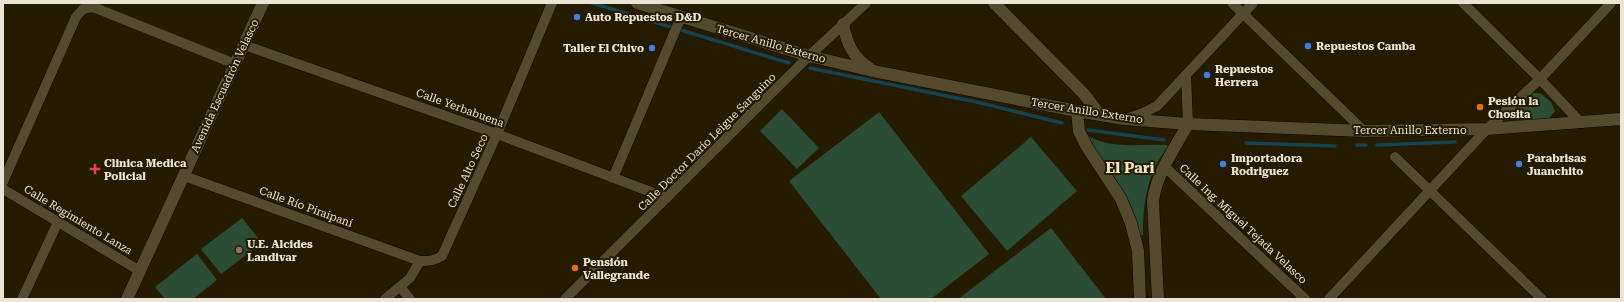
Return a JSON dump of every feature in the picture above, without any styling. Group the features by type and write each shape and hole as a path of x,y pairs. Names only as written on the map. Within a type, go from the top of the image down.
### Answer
{"street":[{"name":"Avenida Escuadrón Velasco","path":"127,299 263,3"},
{"name":"Calle Alto Seco","path":"420,260 437,260 442,256 498,134 552,3"},
{"name":"Tercer Anillo Externo","path":"637,3 679,21 807,59 1124,119 1188,124 1364,131 1487,129 1621,119"},
{"name":"Calle Doctor Darío Leigue Sanguino","path":"565,299 807,59 866,3"},
{"path":"994,3 1084,94 1100,115"},
{"path":"1232,3 1364,131"},
{"path":"1124,119 1143,113 1157,106 1253,3"},
{"path":"1463,3 1582,123"},
{"path":"1329,299 1487,129 1540,79 1611,3"},
{"path":"3,182 76,17 83,9 92,7 235,64"},
{"path":"613,178 679,21"},
{"path":"843,24 849,47 864,65 873,71"},
{"name":"Calle Yerbabuena","path":"244,45 498,134 667,198"},
{"path":"1158,299 1153,201 1154,191 1188,124 1186,75"},
{"path":"1077,111 1079,131 1086,147 1121,200 1130,223 1138,251 1140,299"},
{"path":"1395,157 1542,299"},
{"name":"Calle Ing. Miguel Tejada Velasco","path":"1165,167 1305,299"},
{"name":"Calle Río Piraipaní","path":"184,176 420,260"},
{"name":"Calle Regimiento Lanza","path":"3,190 140,271"},
{"path":"22,299 58,222"},
{"path":"385,299 410,278 420,260"},
{"path":"400,287 410,299"}],"green space":[{"path":"1531,93 1540,93 1551,102 1555,111 1548,120 1513,122 1515,109"},
{"path":"782,109 819,148 797,169 760,131"},
{"path":"879,112 989,254 931,299 881,299 789,181"},
{"path":"1031,137 1077,191 1007,251 961,196"},
{"path":"1090,137 1099,141 1118,145 1167,145 1168,147 1155,167 1145,200 1143,235 1139,235 1128,199 1087,138"},
{"path":"242,218 262,243 221,274 201,249"},
{"path":"1051,228 1106,299 958,299"},
{"path":"197,254 217,280 193,299 165,299 155,287"}],"waterway":[{"path":"592,3 789,63"},
{"path":"810,68 981,103 1062,123"},
{"path":"1088,130 1164,140"},
{"path":"1377,145 1455,142"},
{"path":"1246,143 1335,146"},
{"path":"1357,145 1366,145"}],"place":[{"name":"Auto Repuestos D&D","path":"577,17"},
{"name":"Repuestos Camba","path":"1308,46"},
{"name":"Taller El Chivo","path":"652,48"},
{"name":"Repuestos Herrera","path":"1207,75"},
{"name":"Pesión la Chosita","path":"1480,107"},
{"name":"Importadora Rodriguez","path":"1223,164"},
{"name":"Parabrisas Juanchito","path":"1519,164"},
{"name":"Clinica Medica Policial","path":"95,169"},
{"name":"U.E. Alcides Landivar","path":"239,250"},
{"name":"Pensión Vallegrande","path":"575,268"}],"district":[{"name":"El Pari","path":"1130,168"}]}
